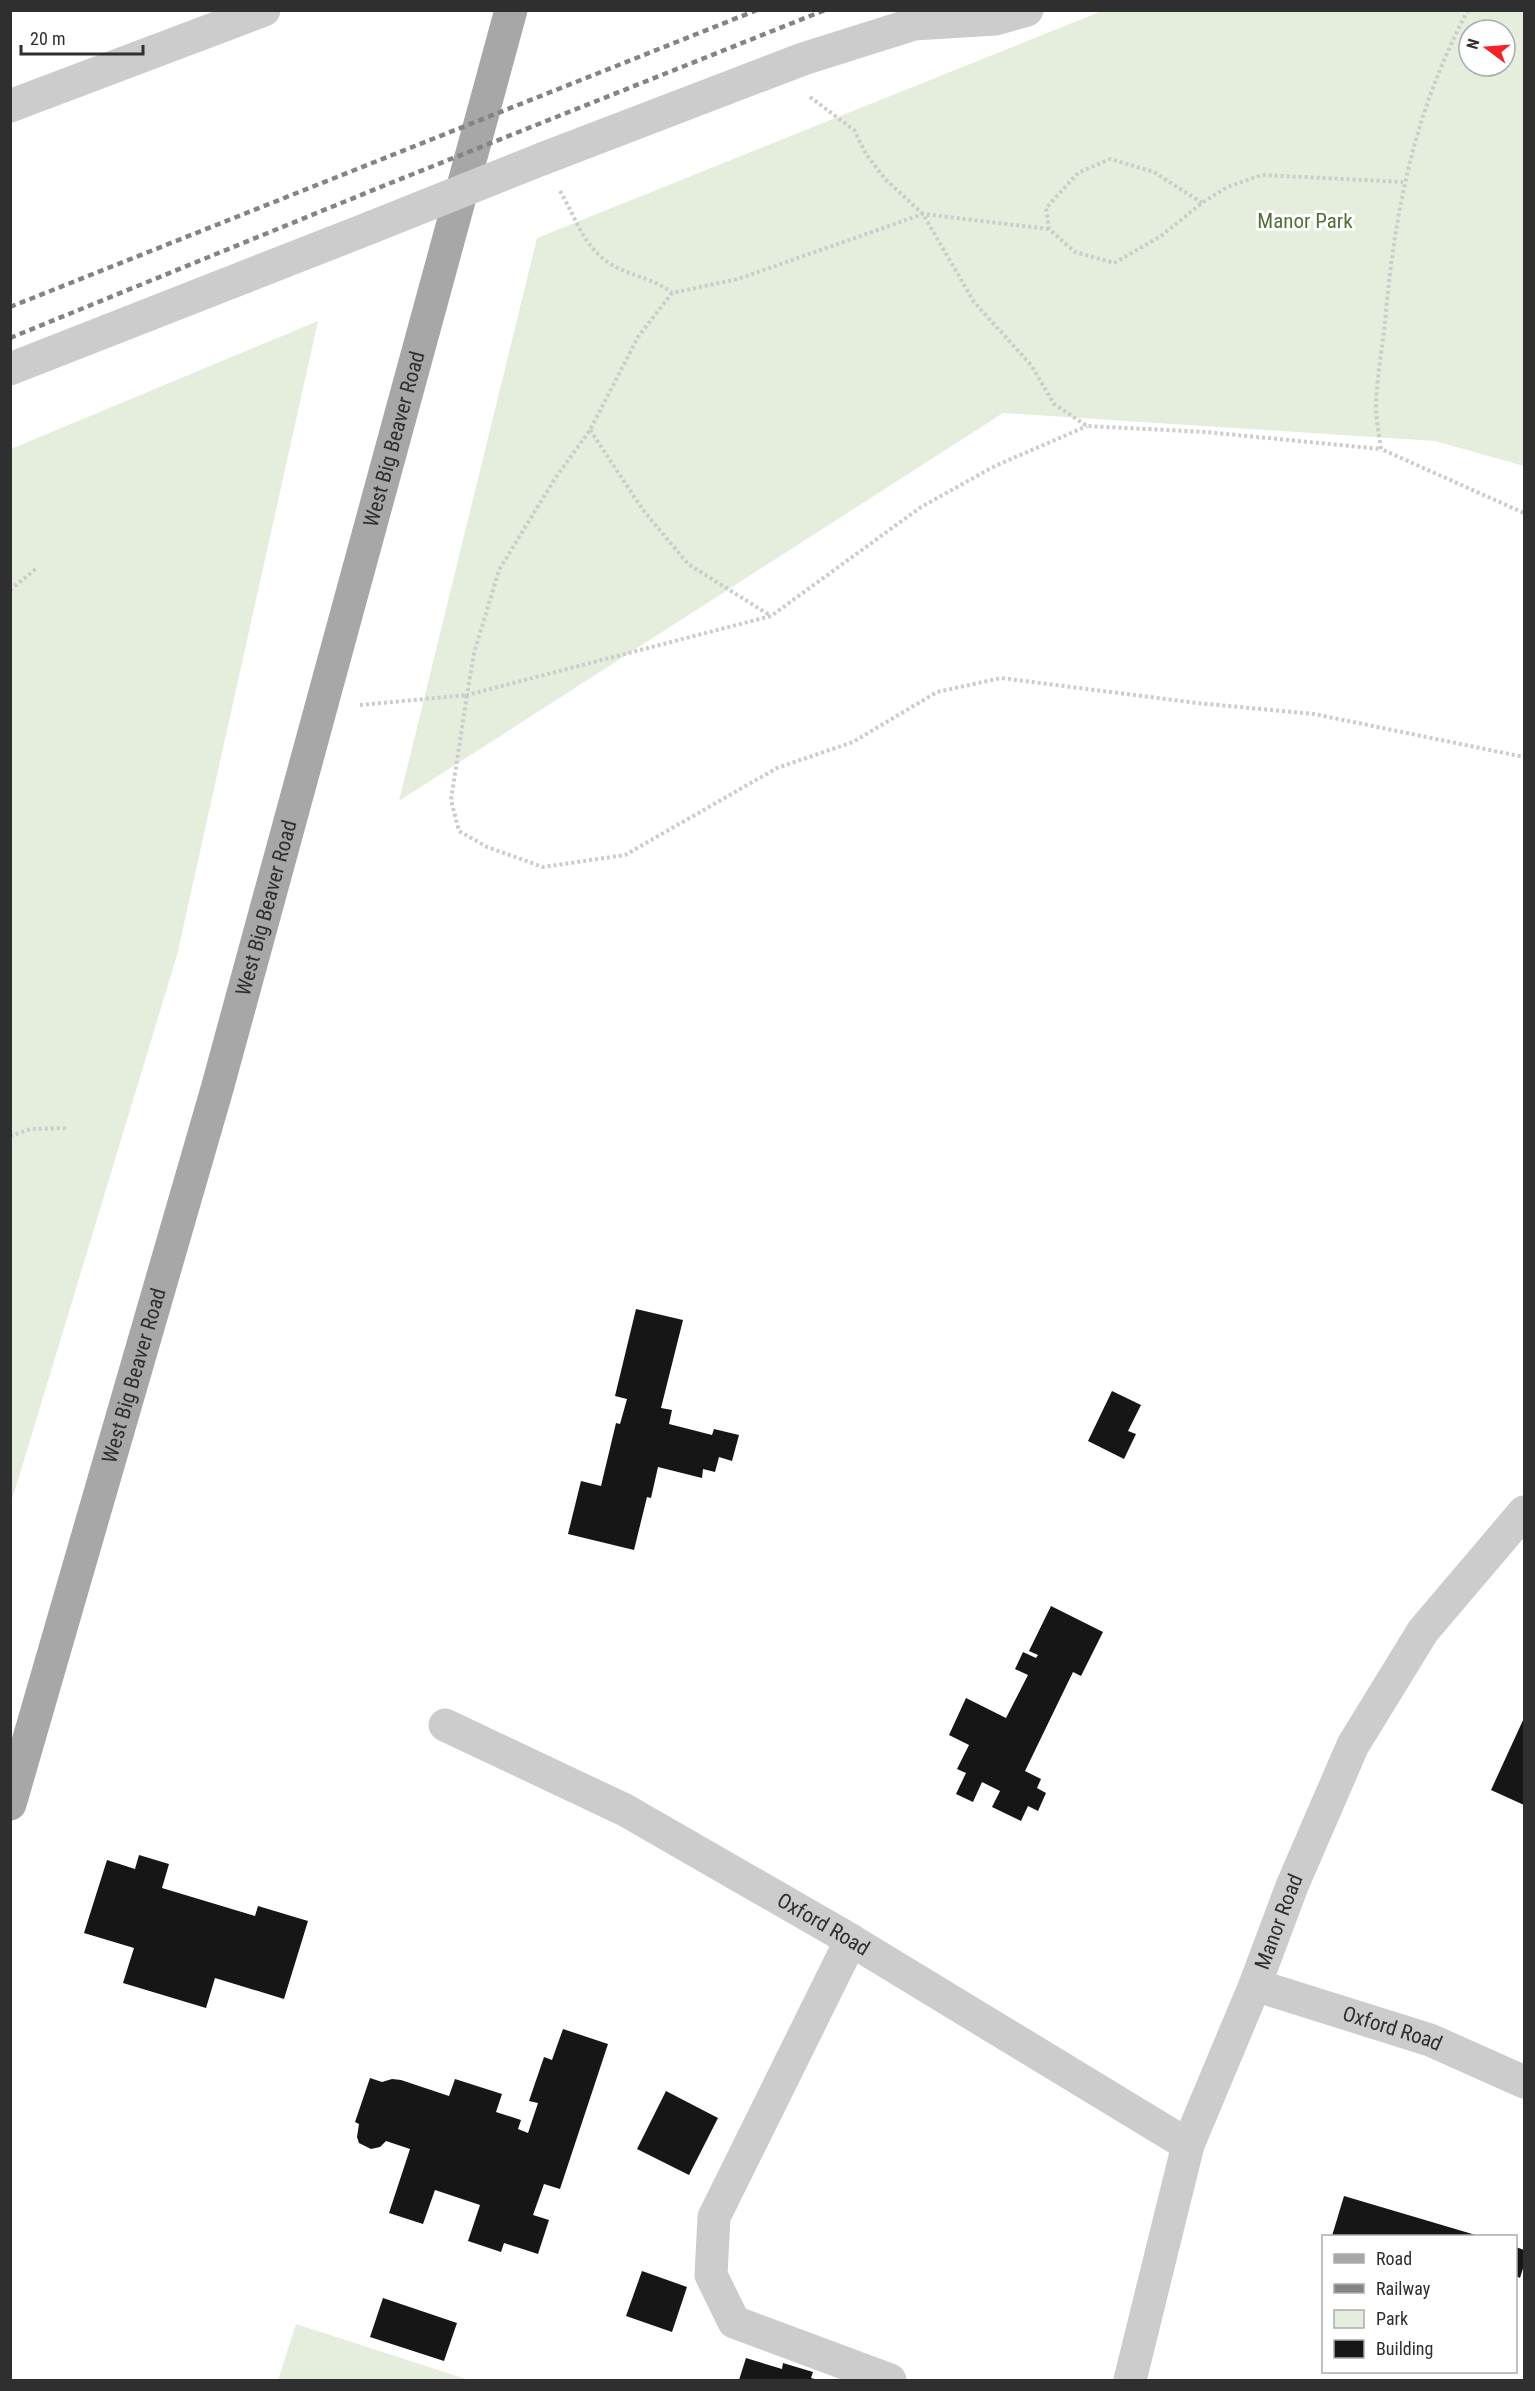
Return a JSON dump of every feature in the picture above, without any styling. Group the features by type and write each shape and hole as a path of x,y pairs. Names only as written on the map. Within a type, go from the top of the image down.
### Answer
{"main road":[{"name":"West Big Beaver Road","path":"10,1804 217,1089 511,10"}],"street":[{"path":"10,106 264,10"},
{"path":"10,369 542,159 770,72 914,24 995,19 1027,10"},
{"name":"Manor Road","path":"1130,2380 1188,2145 1256,1985 1292,1886 1353,1745 1423,1631 1524,1512"},
{"name":"Oxford Road","path":"445,1725 625,1810 851,1940 1188,2145"},
{"path":"851,1940 714,2217 711,2275 734,2322 890,2380"},
{"name":"Oxford Road","path":"1256,1985 1430,2040 1524,2082"}],"path":[{"path":"1381,449 1376,405 1392,246 1403,183 1419,126 1443,61 1468,10"},
{"path":"770,72 828,108 854,130 866,154 885,179 923,214 974,302 1031,364 1054,404 1087,426"},
{"path":"542,159 582,236 606,261 661,284 672,293"},
{"path":"1049,229 1046,208 1078,173 1110,159 1154,172 1202,202"},
{"path":"1403,183 1262,175 1227,187 1202,202 1161,236 1114,263 1075,252 1049,229 923,214 738,279 672,293 638,337 590,430 556,477 499,570 474,653 451,800 459,831 487,847 543,867 625,855 777,768 853,742 937,692 1001,678 1197,703 1314,714 1524,757"},
{"path":"320,709 467,695 771,616 921,507 995,466 1087,426 1206,432 1381,449 1524,513"},
{"path":"590,430 643,510 688,564 771,616"},
{"path":"10,590 37,568"},
{"path":"10,1136 30,1129 69,1128"}],"green space":[{"name":"Manor Park","path":"1102,11 1524,11 1524,466 1435,441 1003,413 399,801 537,238"},
{"path":"318,321 177,955 11,1503 11,449"},
{"path":"296,2324 469,2380 278,2380"}],"building":[{"path":"636,1309 683,1320 661,1408 672,1410 669,1424 712,1435 714,1429 739,1435 732,1461 719,1457 715,1472 703,1469 702,1478 658,1467 651,1498 647,1497 634,1550 568,1534 581,1481 601,1486 616,1423 620,1424 627,1399 615,1396"},
{"path":"1112,1391 1141,1405 1128,1431 1136,1434 1124,1459 1088,1441"},
{"path":"1051,1606 1103,1632 1081,1676 1073,1672 1025,1771 1041,1779 1037,1788 1046,1793 1038,1811 1028,1806 1021,1821 992,1807 1000,1791 982,1782 973,1802 956,1794 966,1773 957,1769 969,1745 949,1735 966,1698 1006,1718 1028,1675 1015,1669 1023,1652 1036,1658 1038,1655 1029,1651"},
{"path":"1524,1718 1524,1805 1491,1790"},
{"path":"139,1855 169,1864 162,1888 255,1916 258,1906 308,1921 284,1999 215,1978 206,2008 123,1983 134,1948 84,1933 107,1860 135,1869"},
{"path":"563,2029 608,2044 560,2189 544,2184 533,2215 549,2220 538,2254 504,2243 501,2252 468,2241 480,2205 435,2190 423,2224 389,2213 410,2149 386,2141 380,2147 371,2149 359,2143 357,2137 359,2124 355,2122 370,2078 382,2082 392,2079 401,2080 449,2096 455,2079 502,2094 496,2112 521,2120 518,2129 528,2133 538,2103 529,2101 544,2057 552,2060"},
{"path":"666,2091 718,2118 689,2175 637,2149"},
{"path":"1344,2196 1476,2235 1332,2235"},
{"path":"1517,2247 1524,2250 1524,2265 1520,2278 1517,2276"},
{"path":"642,2271 687,2287 672,2332 626,2316"},
{"path":"383,2298 457,2323 444,2361 370,2337"},
{"path":"746,2358 782,2369 783,2363 813,2372 811,2378 819,2380 739,2380"}],"railway":[{"path":"10,307 757,10"},
{"path":"10,338 825,10"}]}
